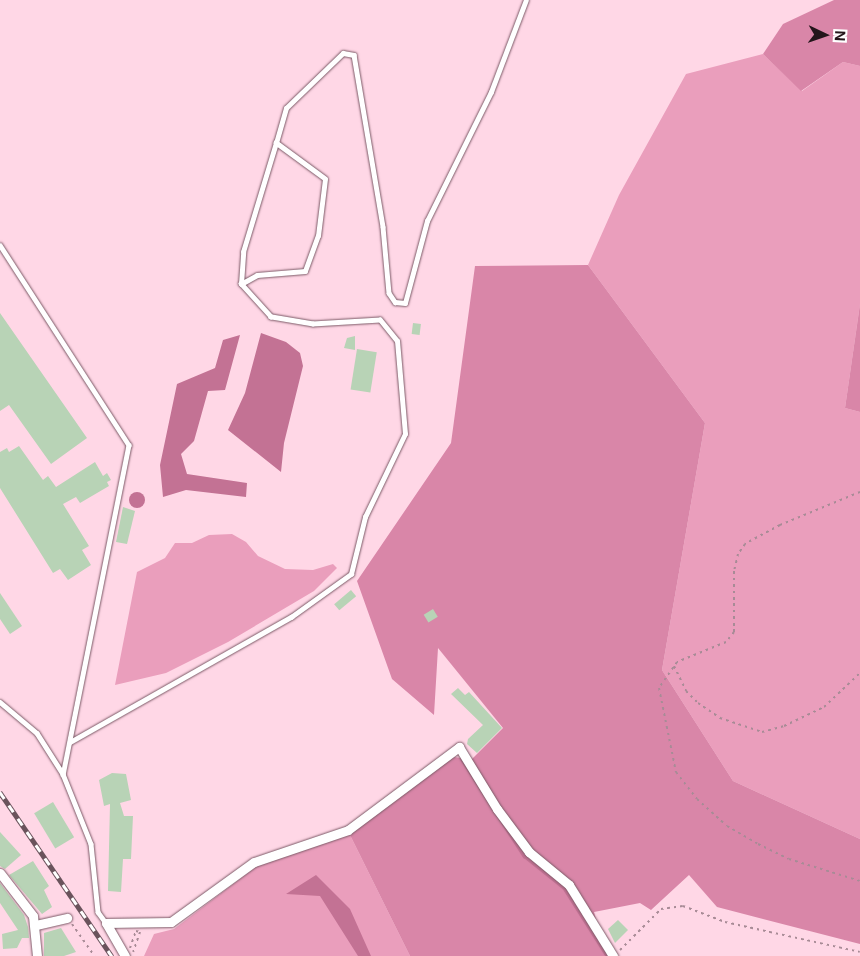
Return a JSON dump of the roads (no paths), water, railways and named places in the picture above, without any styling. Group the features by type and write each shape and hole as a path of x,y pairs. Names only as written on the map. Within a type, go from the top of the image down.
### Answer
{"street":[{"path":"106,923 171,922 254,862 348,830 459,747 497,809 528,852 568,885 613,956"},
{"path":"0,873 33,916 36,925 37,956"},
{"path":"36,925 67,918"},
{"path":"106,923 127,953"}],"lane":[{"path":"70,742 291,617 350,574 365,517 404,434 397,341 380,320 314,324 271,318 240,284 243,252 286,108 343,53 354,55 383,227 389,293 395,302 405,303 427,221 491,92 526,0"},
{"path":"240,284 257,275 305,271 318,236 325,179 276,144"},
{"path":"0,245 129,445 63,774"},
{"path":"0,702 37,733 63,774 91,844 98,912 106,923"}],"waterway":[{"path":"461,758 524,856 564,888 607,956"}],"railway":[{"path":"0,792 112,956"}]}
